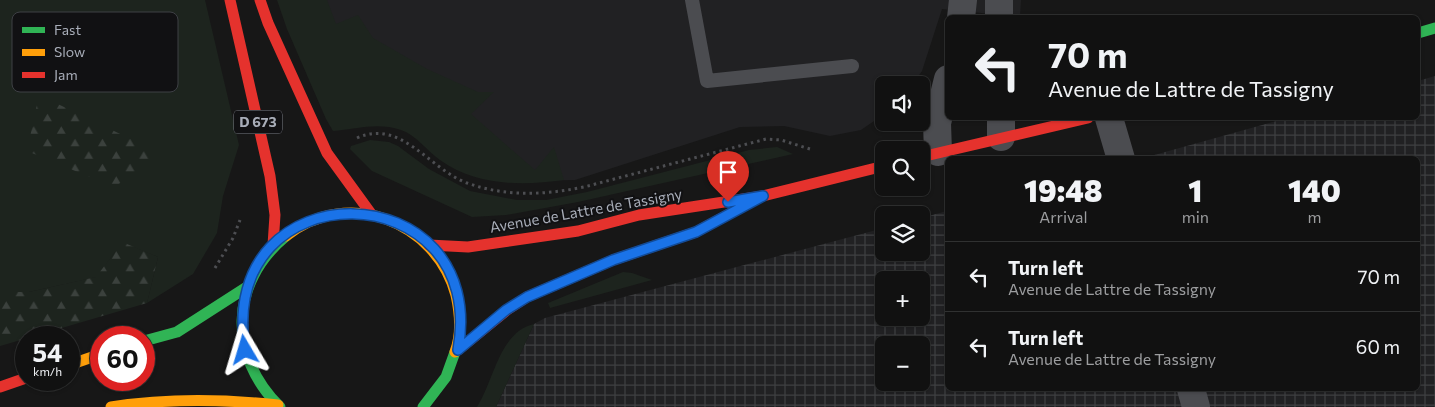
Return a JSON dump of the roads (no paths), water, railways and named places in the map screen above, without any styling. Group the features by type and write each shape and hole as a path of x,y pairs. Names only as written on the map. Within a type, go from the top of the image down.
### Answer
{"main road":[{"name":"D 673","path":"230,0 270,176 275,215 273,245"},
{"path":"260,0 268,23 327,153 372,215"},
{"path":"1420,32 1435,28"},
{"path":"930,154 1001,127 1069,120"},
{"path":"458,350 506,310 527,297 613,260 696,232 763,196 875,168"},
{"name":"Avenue de Lattre de Tassigny","path":"429,245 468,246 513,242 578,231 639,215 763,196"},
{"path":"279,406 263,389 252,371 245,350 242,330 242,308 247,287 254,272 273,245 290,231 308,221 329,215 351,212 372,215 403,225 429,245 448,271 460,302 461,335 458,350 448,376 423,407"},
{"path":"155,338 177,332 247,287"},
{"path":"0,387 15,382"},
{"path":"111,407 189,399 243,401 279,406"}],"street":[{"path":"961,15 963,0"},
{"path":"999,0 999,15"},
{"path":"930,154 945,91"},
{"path":"1110,120 1119,156"},
{"path":"1192,391 1196,407"}],"lane":[{"path":"692,0 706,81 852,66"}]}
